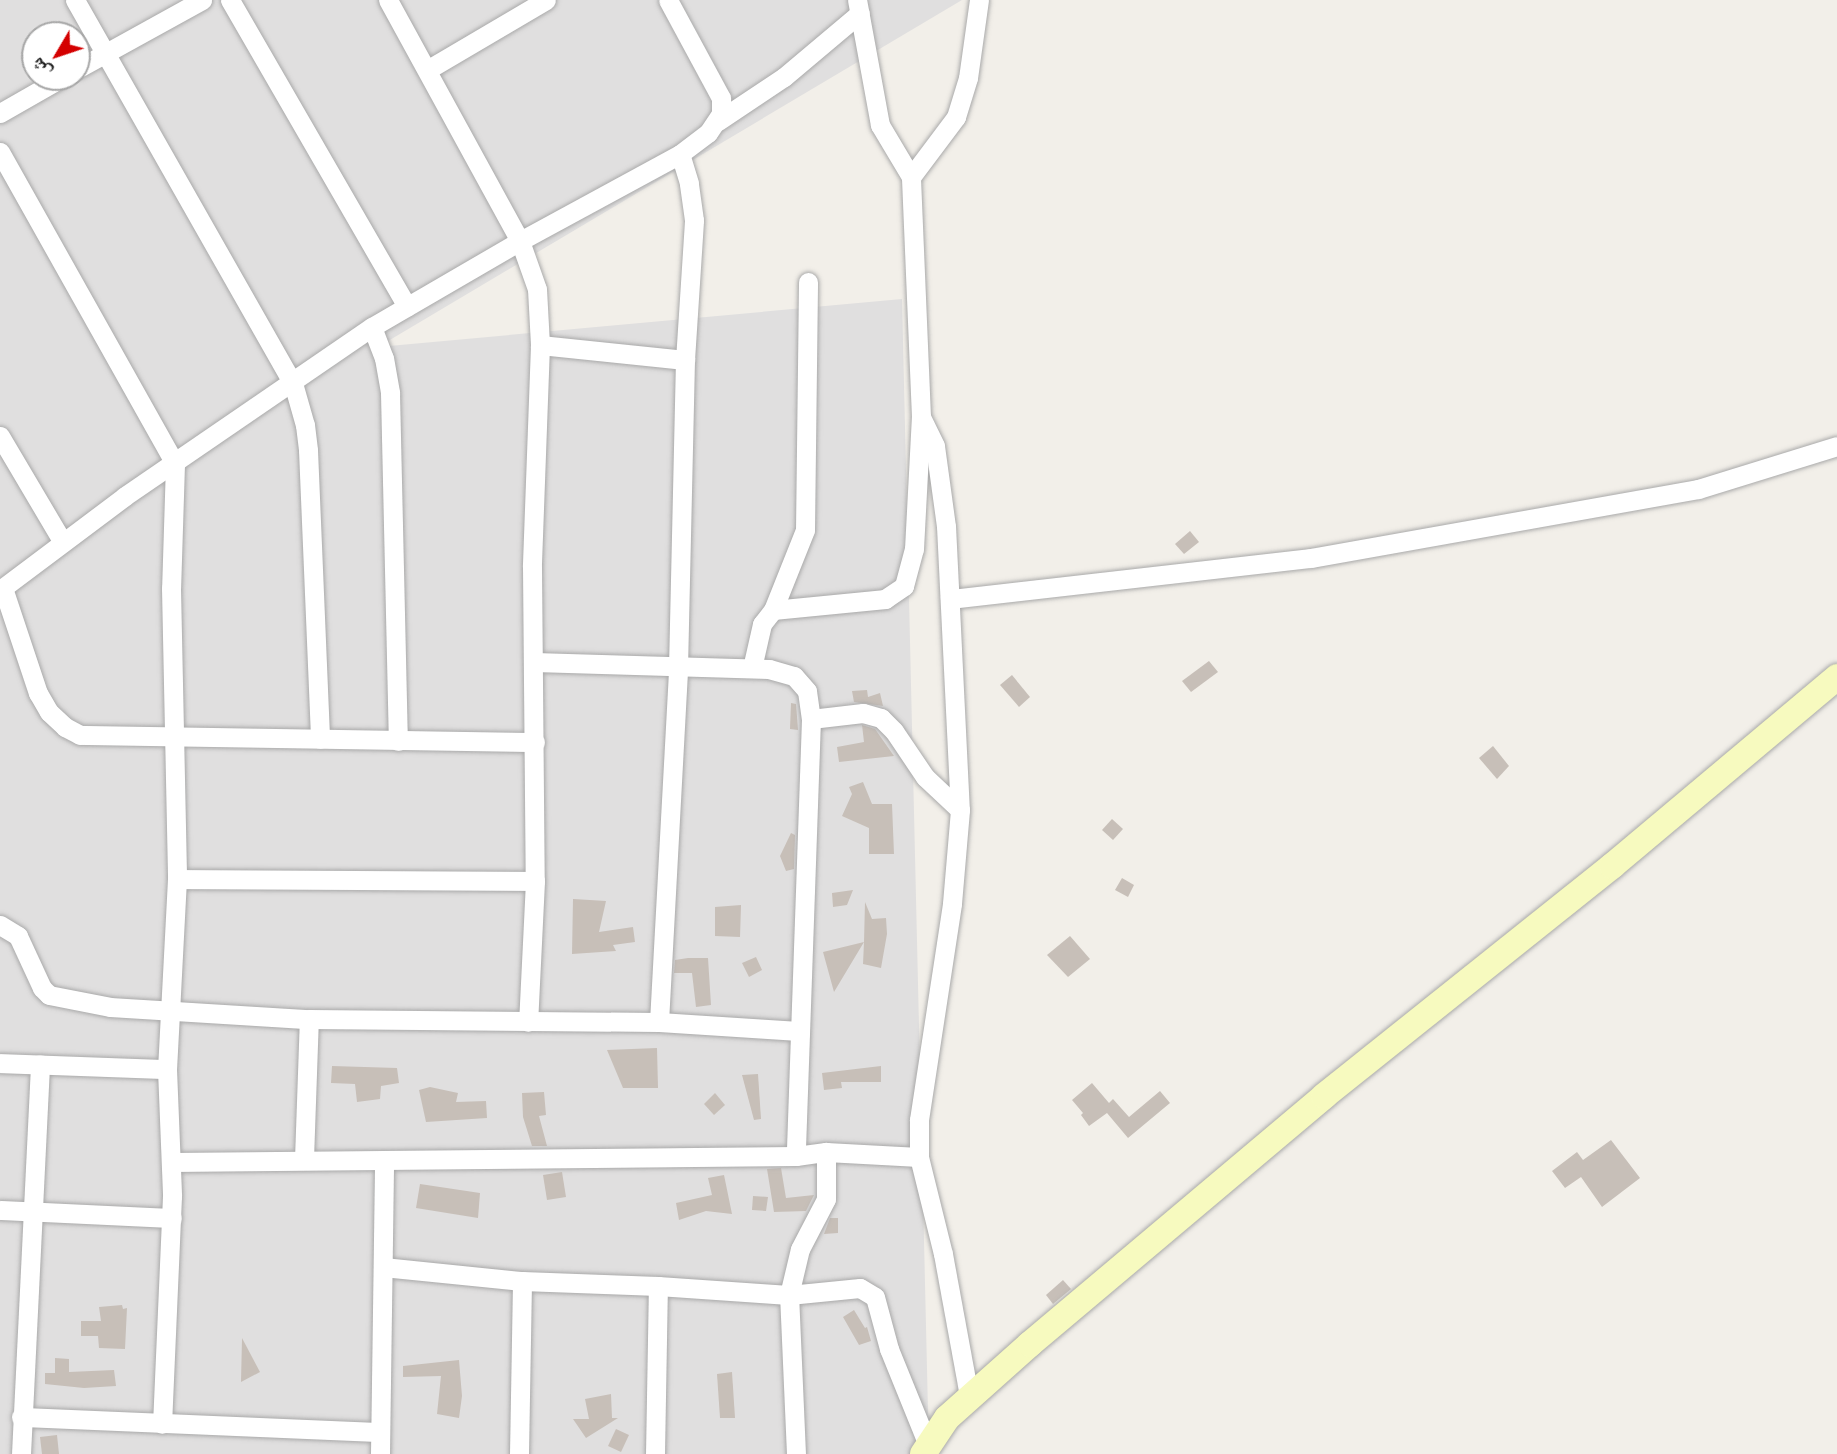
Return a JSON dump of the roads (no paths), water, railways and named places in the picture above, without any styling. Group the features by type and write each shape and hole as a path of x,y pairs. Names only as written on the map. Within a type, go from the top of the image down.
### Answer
{"main road":[{"path":"925,1450 947,1418 970,1395 1324,1096 1612,866 1837,677"}],"street":[{"path":"75,0 293,383 305,425 308,450 320,739"},
{"path":"91,61 202,0"},
{"path":"230,0 407,306"},
{"path":"388,0 520,241 537,289 540,345 534,479 534,881 527,1023"},
{"path":"427,70 546,0"},
{"path":"668,0 721,98 718,121"},
{"path":"911,177 956,117 968,78 978,0"},
{"path":"535,742 80,735 65,727 49,712 38,693 1,589 62,541 372,327 520,241 680,154 708,133 718,121 784,77 859,7"},
{"path":"773,610 876,601 891,596 904,586 914,549 921,417 911,177 880,125 859,7"},
{"path":"0,113 38,91"},
{"path":"0,152 175,464 171,588 177,879 167,1069 172,1218 162,1424"},
{"path":"659,1022 678,668 685,360 694,220 689,183 680,154"},
{"path":"752,667 762,624 773,610 805,530 808,282"},
{"path":"372,327 384,358 390,393 398,741"},
{"path":"540,345 685,360"},
{"path":"921,417 934,446 940,476 950,599 960,810 954,892 919,1120 919,1157 943,1254 970,1395"},
{"path":"0,436 62,541"},
{"path":"950,599 1311,558 1698,489 1837,446"},
{"path":"534,662 678,668 752,667 784,672 800,681 810,702 811,719 796,1156"},
{"path":"811,719 863,713 881,718 891,726 925,777 960,810"},
{"path":"177,879 534,881"},
{"path":"0,925 18,936 36,977 49,995 110,1007 309,1019 527,1023 659,1022 799,1031"},
{"path":"304,1159 309,1019"},
{"path":"0,1063 167,1069"},
{"path":"21,1454 40,1064"},
{"path":"171,1162 796,1156 826,1152 919,1157"},
{"path":"796,1454 789,1295 800,1250 826,1199 826,1152"},
{"path":"380,1454 384,1161"},
{"path":"0,1210 172,1218"},
{"path":"383,1267 522,1281 658,1286 789,1295 860,1287 875,1297 889,1349 925,1450"},
{"path":"519,1454 522,1281"},
{"path":"655,1454 658,1286"},
{"path":"21,1417 380,1432"}]}
